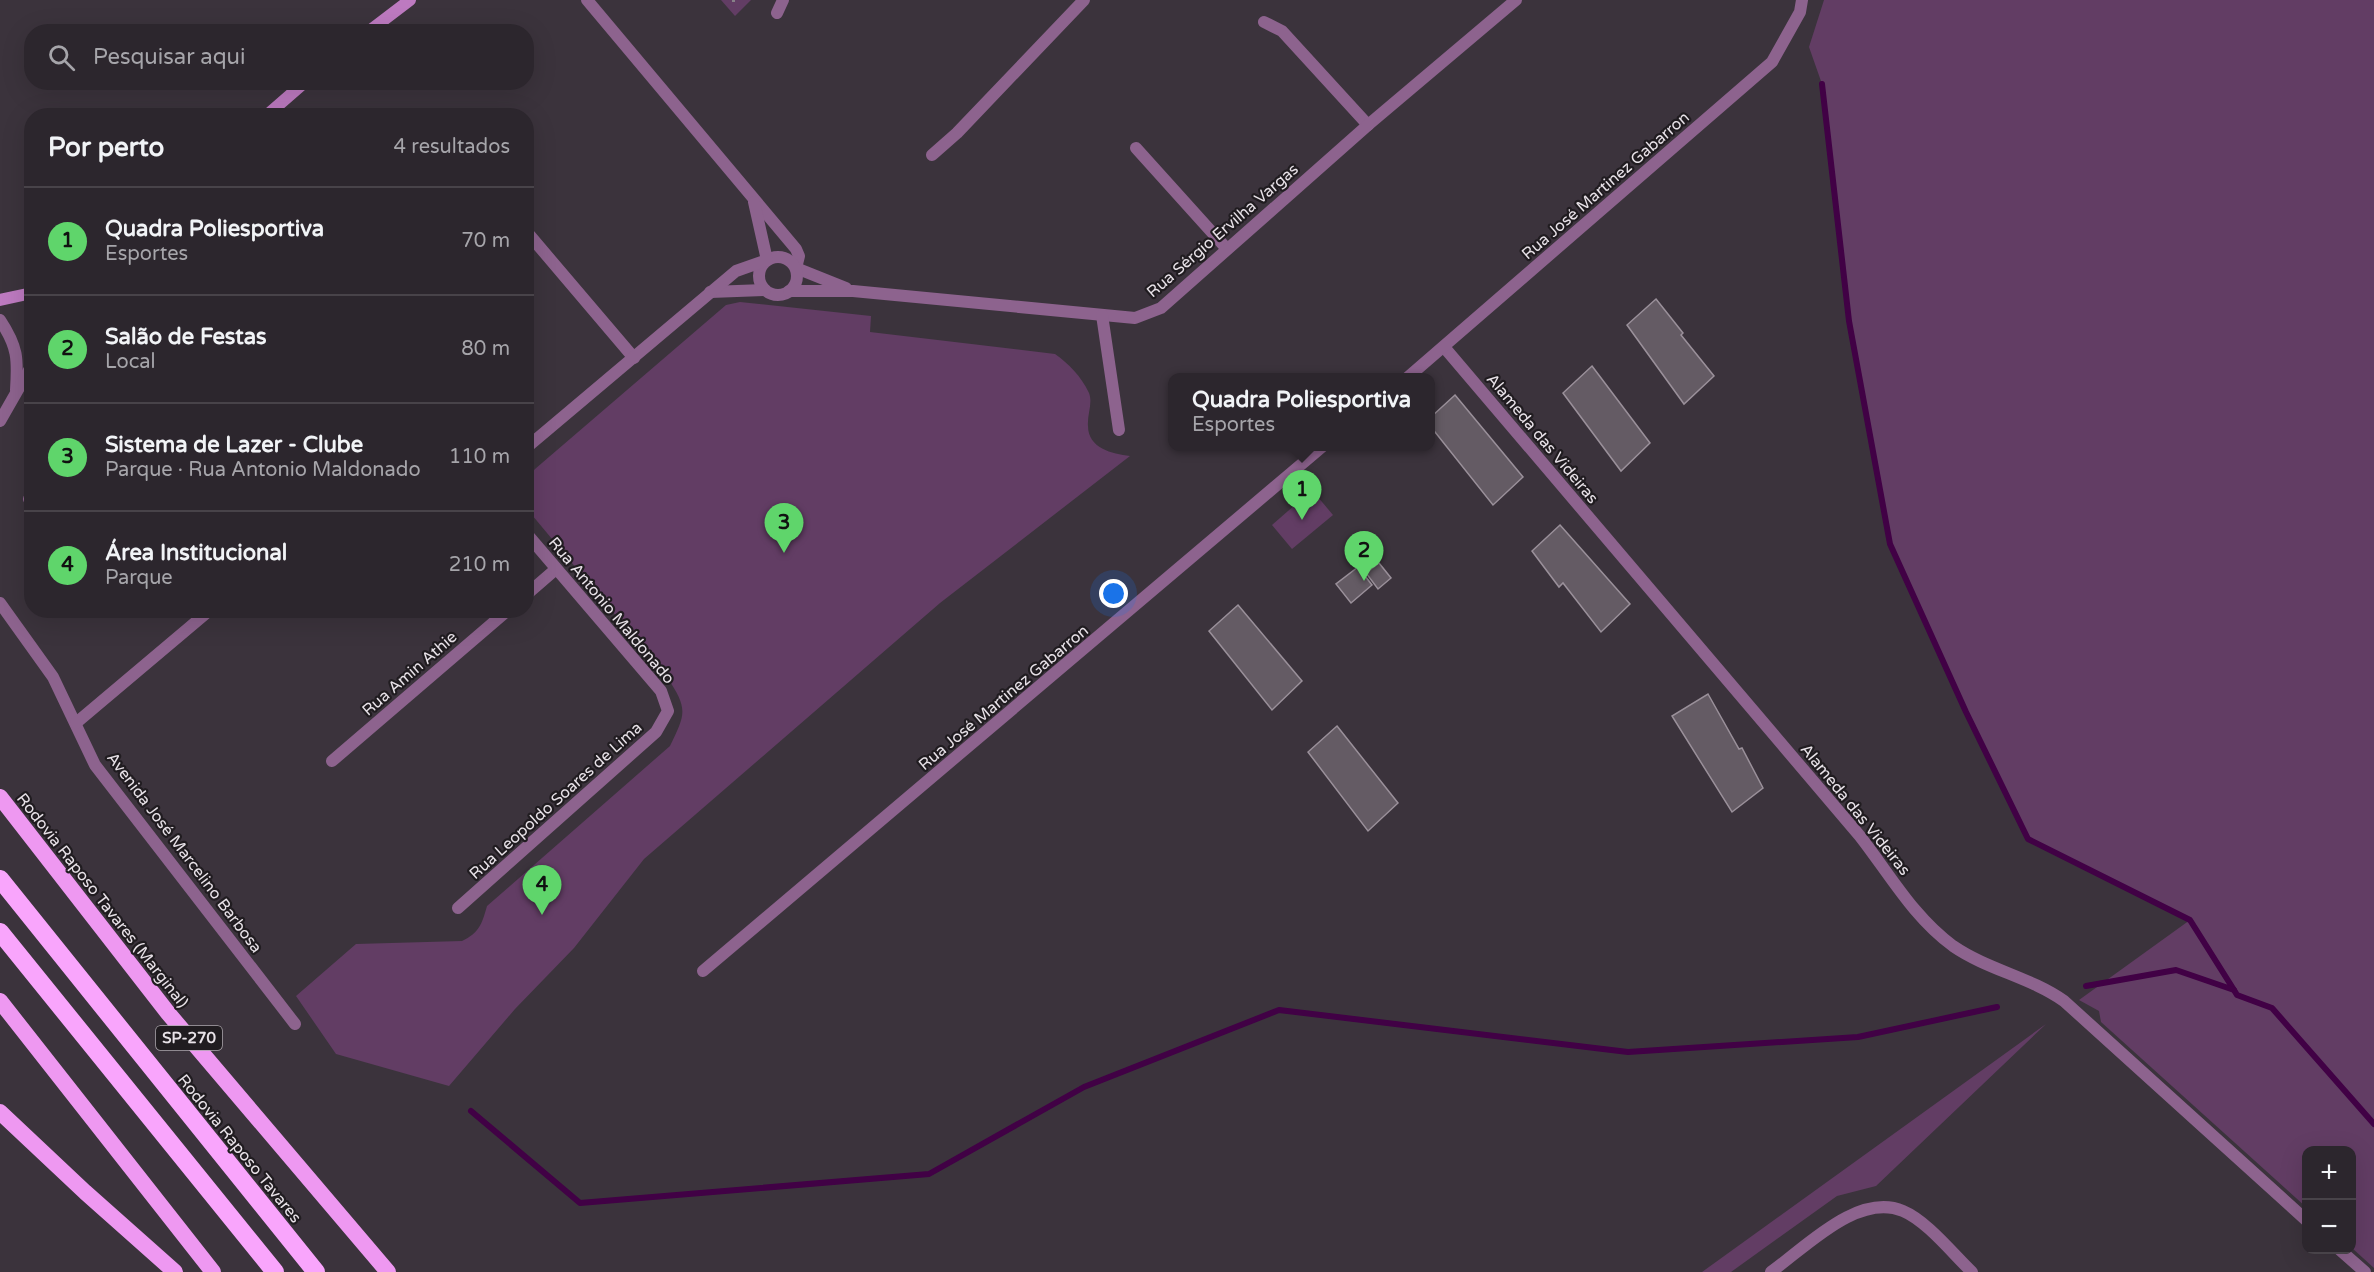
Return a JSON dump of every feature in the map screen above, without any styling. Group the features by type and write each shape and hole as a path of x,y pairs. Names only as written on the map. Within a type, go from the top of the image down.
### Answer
{"highway":[{"name":"Rodovia Raposo Tavares (Marginal)","path":"0,797 168,1013 388,1272"},
{"name":"Rodovia Raposo Tavares","path":"0,879 316,1272"},
{"path":"0,933 275,1272"},
{"path":"0,1001 213,1272"},
{"path":"0,1112 175,1272"}],"main road":[{"path":"378,24 410,0"},
{"path":"275,108 297,90"},
{"path":"0,300 24,295"}],"street":[{"path":"587,0 796,249 799,256 795,285 789,291"},
{"path":"777,12 783,0"},
{"path":"932,155 957,134 1084,0"},
{"name":"Rua Sérgio Ervilha Vargas","path":"710,292 765,290 781,295 789,291 853,291 1136,318 1161,308 1514,0"},
{"name":"Rua José Martinez Gabarron","path":"1413,373 1772,62 1800,12 1802,0"},
{"path":"1264,22 1282,31 1368,125"},
{"path":"1136,148 1227,249"},
{"path":"754,201 767,260 759,275 765,290"},
{"path":"534,240 634,358"},
{"name":"Rua Sérgio Ervilha Vargas","path":"534,441 736,271 783,257 793,263 796,268 853,291"},
{"path":"1102,315 1119,430"},
{"path":"0,320 12,339 18,357 16,390"},
{"name":"Alameda das Videiras","path":"1444,347 1859,835 1916,914 1954,946 1989,966 2043,986 2064,1001 2302,1215"},
{"path":"0,421 24,378"},
{"name":"Rua José Martinez Gabarron","path":"703,971 1318,451"},
{"name":"Rua Antonio Maldonado","path":"534,543 661,691 668,711"},
{"path":"534,588 556,569"},
{"name":"Avenida José Marcelino Barbosa","path":"0,603 53,677 95,765 296,1024"},
{"path":"76,723 201,618"},
{"name":"Rua Amin Athie","path":"332,761 499,618"},
{"name":"Rua Leopoldo Soares de Lima","path":"458,908 656,732 668,711"},
{"path":"1772,1272 1852,1213 1875,1206 1903,1210 1918,1221 1972,1272"},
{"path":"2345,1254 2365,1272"}],"shaded area":[{"path":"721,0 751,0 735,16"},
{"path":"1824,0 2374,0 2374,1268 2356,1252 2356,1146 2302,1146 2302,1203 2101,1022 2099,1011 2079,1000 2190,920 2028,839 1890,544 1849,321 1822,84 1809,47"},
{"path":"740,302 871,316 870,332 1055,354 1074,371 1089,393 1088,426 1092,440 1102,448 1116,454 1130,456 940,603 644,859 574,948 515,1009 449,1086 336,1054 296,996 356,944 462,941 468,938 479,927 487,906 670,746 682,718 679,697 667,677 534,517 534,470 726,305"},
{"path":"1312,490 1333,515 1292,549 1272,525"},
{"path":"2046,1024 1876,1186 1837,1196 1731,1272 1702,1272"}],"building":[{"path":"1656,299 1714,376 1684,404 1627,325"},
{"path":"1592,366 1650,443 1621,471 1563,393"},
{"path":"1455,395 1523,477 1493,505 1435,432 1435,413"},
{"path":"1560,525 1630,604 1601,632 1563,583 1559,587 1532,551"},
{"path":"1379,563 1391,578 1378,589 1366,573"},
{"path":"1358,567 1372,585 1351,603 1336,584"},
{"path":"1238,605 1302,681 1272,710 1209,631"},
{"path":"1708,694 1739,749 1742,748 1763,788 1732,812 1672,716"},
{"path":"1337,726 1398,803 1368,831 1308,752"}],"waterway":[{"path":"1822,84 1849,321 1890,544 1966,712 2028,839 2190,920 2234,990"},
{"path":"2086,986 2176,970 2234,990 2237,995 2272,1008 2374,1124"},
{"path":"471,1111 580,1203 929,1174 1084,1087 1279,1010 1628,1052 1858,1037 1997,1007"}],"place":[{"name":"Quadra Poliesportiva","path":"1302,520"},
{"name":"Sistema de Lazer - Clube","path":"784,553"},
{"name":"Salão de Festas","path":"1364,581"},
{"name":"Área Institucional","path":"542,915"}]}
